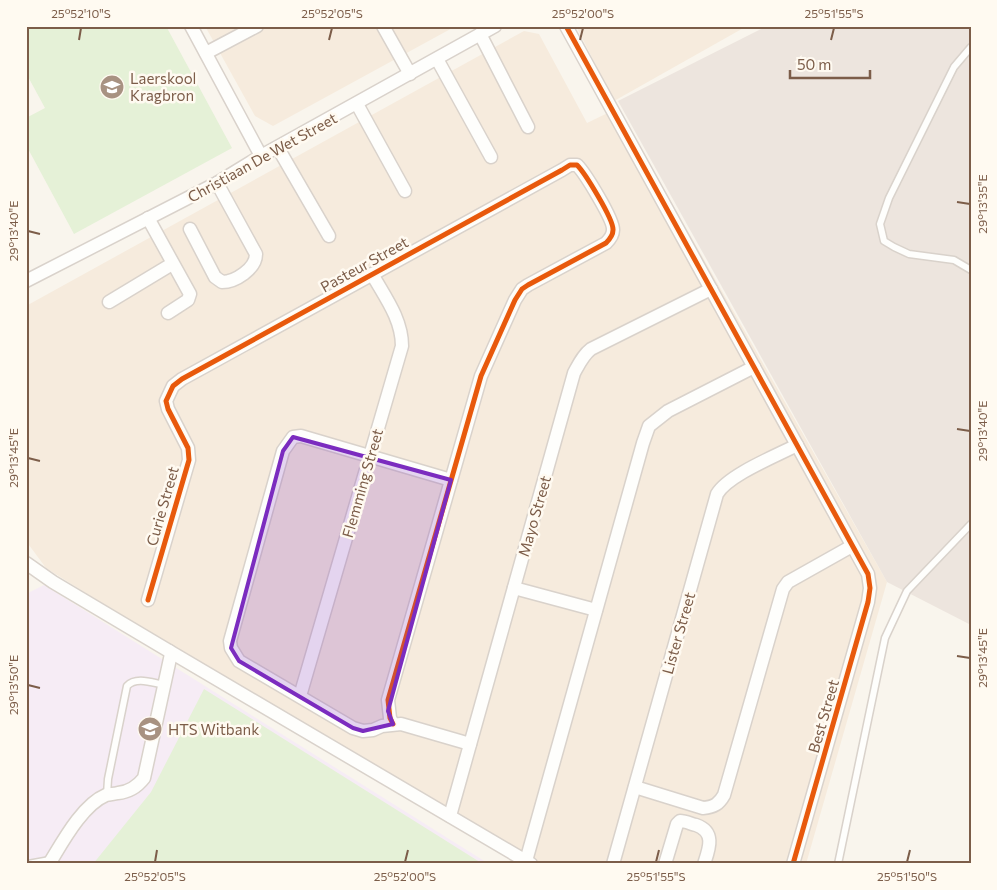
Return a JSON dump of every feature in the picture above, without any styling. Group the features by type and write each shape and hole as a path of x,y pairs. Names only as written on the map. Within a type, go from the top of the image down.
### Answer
{"street":[{"path":"191,26 261,156"},
{"path":"206,53 257,26"},
{"path":"383,26 410,74"},
{"name":"Christiaan De Wet Street","path":"26,282 218,183 261,156 495,26"},
{"path":"566,26 852,546 788,582 784,589 724,795 719,803 711,808 703,808 635,787"},
{"path":"480,34 528,127"},
{"path":"437,59 491,157"},
{"path":"357,104 405,191"},
{"path":"278,148 328,236"},
{"name":"Pasteur Street","path":"169,393 173,386 182,379 570,165 577,165 587,178 613,224 612,234 606,244 528,285 519,293 481,376 451,480"},
{"path":"190,229 215,277 222,282 232,280 251,269 256,260 256,254 218,183"},
{"path":"148,218 190,294 188,300 168,313"},
{"path":"109,302 172,264"},
{"name":"Flemming Street","path":"300,696 402,346 402,332 397,318 372,274"},
{"name":"Mayo Street","path":"450,816 572,382 580,362 586,353 592,349 711,289"},
{"path":"26,564 169,651 528,862 642,443 649,426 668,411 754,367"},
{"name":"Curie Street","path":"148,600 189,460 188,448 168,409 166,401 169,393"},
{"path":"393,724 390,718 388,700 451,480 301,436 293,436 283,451 230,641 230,648 240,661 353,728 363,731 401,724 470,744"},
{"name":"Lister Street","path":"613,864 717,494 721,488 734,478 797,445"},
{"name":"Best Street","path":"793,864 868,602 870,588 868,574 852,546"},
{"path":"514,588 596,610"},
{"path":"50,862 70,828 94,803 107,795 125,793 137,786 144,778 171,660 169,651"},
{"path":"665,864 677,824 680,821 684,821 702,827 708,832 710,841 704,864"}],"lane":[{"path":"971,47 954,67 889,198 880,224 884,241 894,247 909,254 954,260 971,270"},
{"path":"838,864 885,638 907,591 971,524"},
{"path":"107,795 108,779 127,686 131,681 137,680 165,685"},
{"path":"28,864 50,862"}],"highlighted area":[{"path":"293,437 451,480 388,711 393,724 363,731 353,728 239,661 231,648 283,451"}],"shaded area":[{"path":"205,26 456,26 273,126 255,116"},
{"path":"576,26 747,26 614,101"},
{"path":"767,26 971,26 971,625 887,582 618,101"},
{"path":"524,31 539,34 587,123 618,108 887,582 806,864 517,864 46,568 26,541 26,306"},
{"name":"HTS Witbank","path":"44,585 489,864 26,864 26,594"}],"green space":[{"name":"Laerskool Kragbron","path":"26,26 166,26 232,148 74,234 26,145 26,118 45,108 26,73"},
{"path":"204,689 483,864 93,864 151,792"}],"cycle path":[{"path":"566,26 868,574 870,588 868,602 793,864"},
{"path":"148,600 189,460 188,448 168,409 166,401 173,386 182,379 570,165 577,165 604,207 612,225 612,234 606,243 522,289 515,300 481,376 388,700 390,718 393,724"}],"place":[{"name":"Laerskool Kragbron","path":"112,87"},
{"name":"HTS Witbank","path":"150,729"}]}
